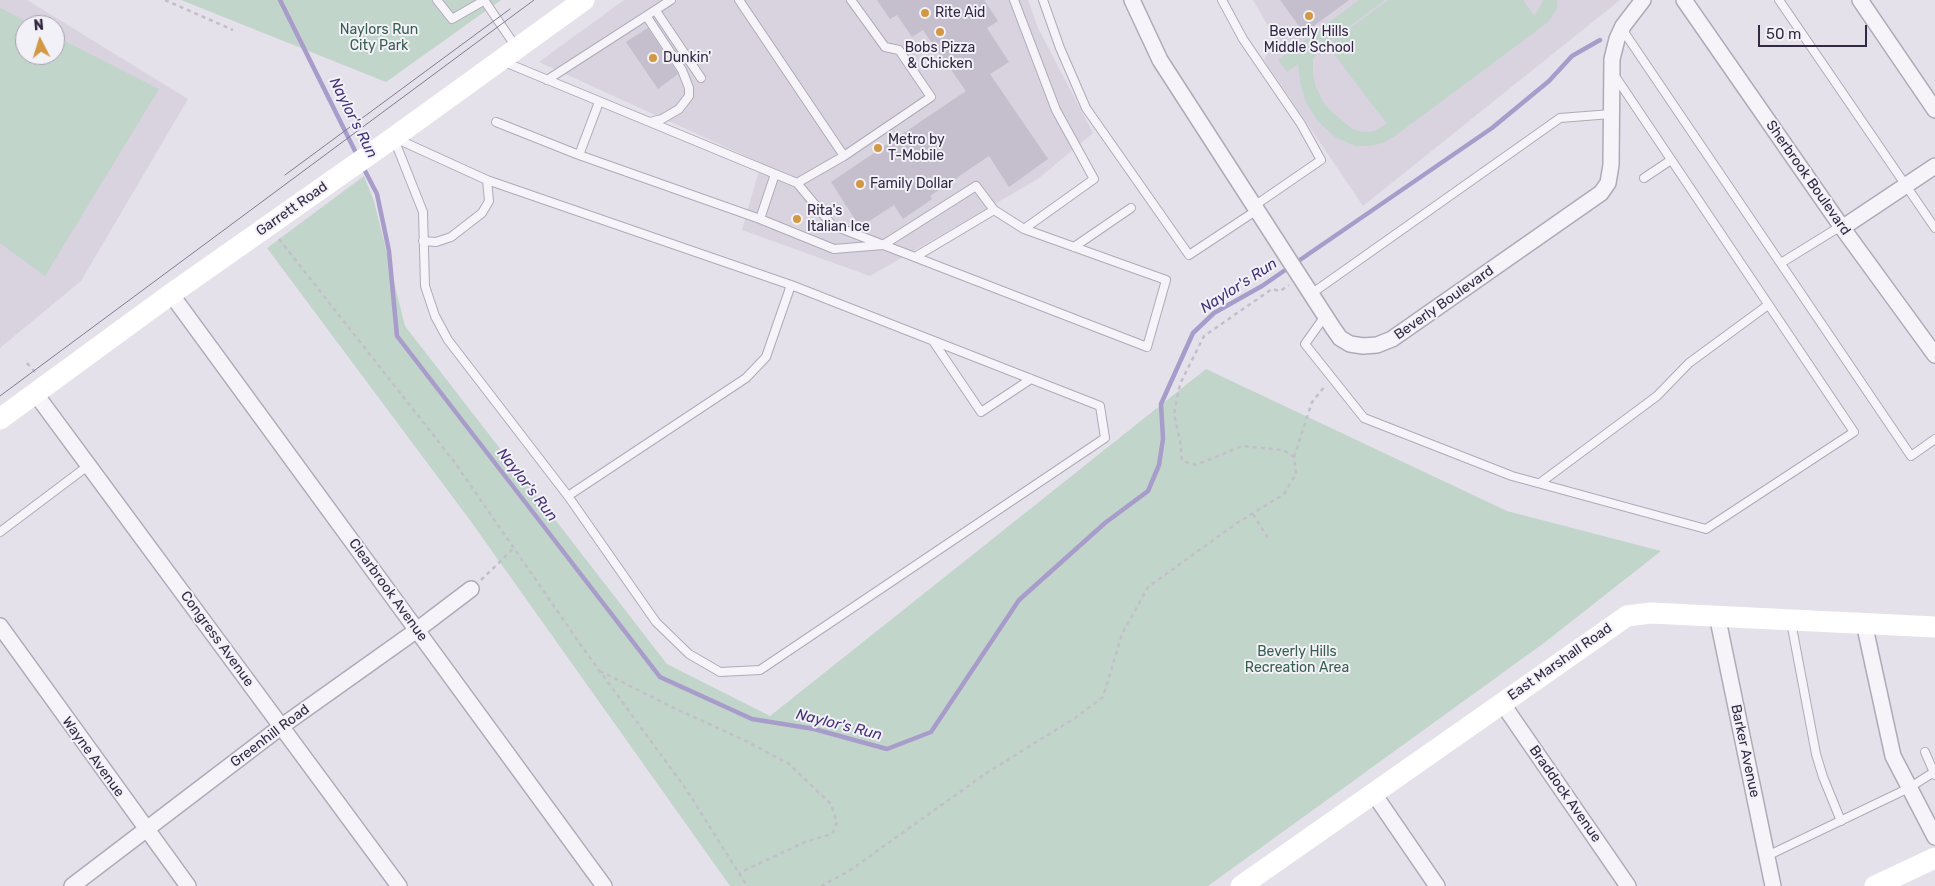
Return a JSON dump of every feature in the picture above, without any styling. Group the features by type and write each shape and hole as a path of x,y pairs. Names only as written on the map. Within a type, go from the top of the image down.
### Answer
{"main road":[{"name":"Garrett Road","path":"0,419 171,294 584,0"},
{"name":"East Marshall Road","path":"1244,885 1627,616 1651,612 1935,627"},
{"path":"1875,886 1935,858"}],"street":[{"name":"Beverly Boulevard","path":"1132,0 1160,60 1340,338 1350,344 1378,345 1392,340 1602,193 1608,183 1611,165 1612,59 1617,39 1622,29 1643,0"},
{"name":"Sherbrook Boulevard","path":"1684,0 1842,227 1935,355"},
{"path":"1860,0 1935,110"},
{"path":"1842,227 1935,166"},
{"name":"Clearbrook Avenue","path":"171,294 604,886"},
{"name":"Congress Avenue","path":"35,393 399,886"},
{"name":"Greenhill Road","path":"72,886 282,726 417,630 470,589"},
{"name":"Barker Avenue","path":"1717,616 1773,886"},
{"path":"1864,623 1893,756 1935,837"},
{"name":"Wayne Avenue","path":"0,626 188,886"},
{"name":"Braddock Avenue","path":"1502,703 1628,886"},
{"path":"1374,794 1437,886"}],"lane":[{"path":"437,0 452,19 484,0 509,55 548,80 797,183 832,226 883,245 915,257 1147,347 1166,280 1024,229 994,210 976,186 883,245 834,249 760,219 496,122"},
{"path":"548,80 671,0"},
{"path":"739,0 844,156"},
{"path":"797,183 844,156 931,97 898,50 885,47 851,0"},
{"path":"1014,0 1056,110 1094,179 1024,229"},
{"path":"1043,0 1060,48 1086,108 1189,255 1321,160 1300,124 1243,38 1222,0"},
{"path":"1779,0 1935,228"},
{"path":"656,11 701,78"},
{"path":"647,17 682,70 689,88 689,96 679,109 662,119 650,122"},
{"path":"1622,29 1911,456 1935,439"},
{"path":"1325,316 1305,344 1364,418 1512,476 1706,529 1854,432 1612,72"},
{"path":"579,154 600,102"},
{"path":"1311,294 1560,118 1611,114"},
{"path":"401,132 487,180 791,285 1100,406 1105,438 760,670 720,672 689,654 656,622 568,496 448,340 435,316 425,286 423,212 401,132"},
{"path":"1644,178 1671,160"},
{"path":"760,219 775,174"},
{"path":"423,242 436,242 451,237 482,212 489,201 487,180"},
{"path":"1074,247 1131,208"},
{"path":"915,257 994,210"},
{"path":"1781,263 1842,227"},
{"path":"568,496 746,378 766,357 791,285"},
{"path":"1540,483 1657,396 1689,363 1768,305"},
{"path":"932,340 981,412 1030,379"},
{"path":"0,532 89,465"},
{"path":"1790,619 1816,754 1823,777 1841,820"},
{"path":"1767,856 1909,788 1934,774 1925,752"}],"path":[{"path":"165,0 233,30"},
{"path":"268,226 454,460 599,670 686,789 747,886"},
{"path":"1280,291 1272,289 1204,336 1180,384 1174,414 1180,440 1182,461 1196,466 1242,446 1283,450 1294,457"},
{"path":"821,886 849,871 985,774 1075,718 1103,696 1122,634 1148,587 1252,513 1284,494 1296,474 1294,457 1312,402 1332,378"},
{"path":"1252,513 1268,538"},
{"path":"470,589 514,548"},
{"path":"599,670 672,707 746,741 789,764 831,804 837,822 832,834 805,842 739,873"}],"shaded area":[{"path":"0,0 27,0 51,15 15,15 15,65 65,65 65,23 188,99 81,281 0,348"},
{"path":"624,0 1028,0 1038,28 1093,133 1038,179 870,276 742,230 761,163 539,62"},
{"path":"1253,0 1620,0 1363,206 1264,60 1275,38"}],"green space":[{"name":"Naylors Run City Park","path":"181,0 501,0 386,82"},
{"path":"1359,0 1385,0 1319,49 1313,60 1313,75 1323,102 1352,129 1363,132 1374,131 1387,124 1327,45 1388,0 1523,0 1534,15 1543,0 1558,0 1557,9 1548,22 1395,136 1383,143 1371,146 1355,146 1335,137 1318,121 1306,103 1300,82 1298,64 1287,72 1278,60"},
{"path":"0,8 15,16 15,65 65,65 65,41 159,89 45,276 0,243"},
{"name":"Beverly Hills Recreation Area","path":"364,176 374,201 405,326 667,664 770,716 1206,369 1507,511 1661,551 1544,643 1208,886 730,886 472,523 267,248"}],"building":[{"path":"877,0 984,0 998,21 987,28 1009,62 990,74 1048,159 1009,187 989,156 930,196 932,199 903,219 894,205 860,227 831,182 966,91 923,30 912,37 897,15 890,19"},
{"name":"Beverly Hills Middle School","path":"1280,0 1349,0 1304,33"},
{"name":"Dunkin'","path":"648,28 678,74 658,89 626,42"}],"waterway":[{"name":"Naylor's Run","path":"280,0 357,155"},
{"name":"Naylor's Run","path":"363,167 377,194 389,251 397,336 660,677 752,719 814,729 887,749 931,732 1019,600 1105,523 1148,491 1159,465 1163,439 1161,404 1193,333 1214,313 1262,286 1492,128 1549,81 1572,56 1600,40"}],"tram line":[{"path":"0,396 534,0"},
{"path":"285,175 510,9"}],"place":[{"name":"Rite Aid","path":"925,13"},
{"name":"Beverly Hills Middle School","path":"1309,16"},
{"name":"Bobs Pizza & Chicken","path":"940,32"},
{"name":"Dunkin'","path":"653,58"},
{"name":"Metro by T-Mobile","path":"878,148"},
{"name":"Family Dollar","path":"860,184"},
{"name":"Rita's Italian Ice","path":"797,219"}]}
